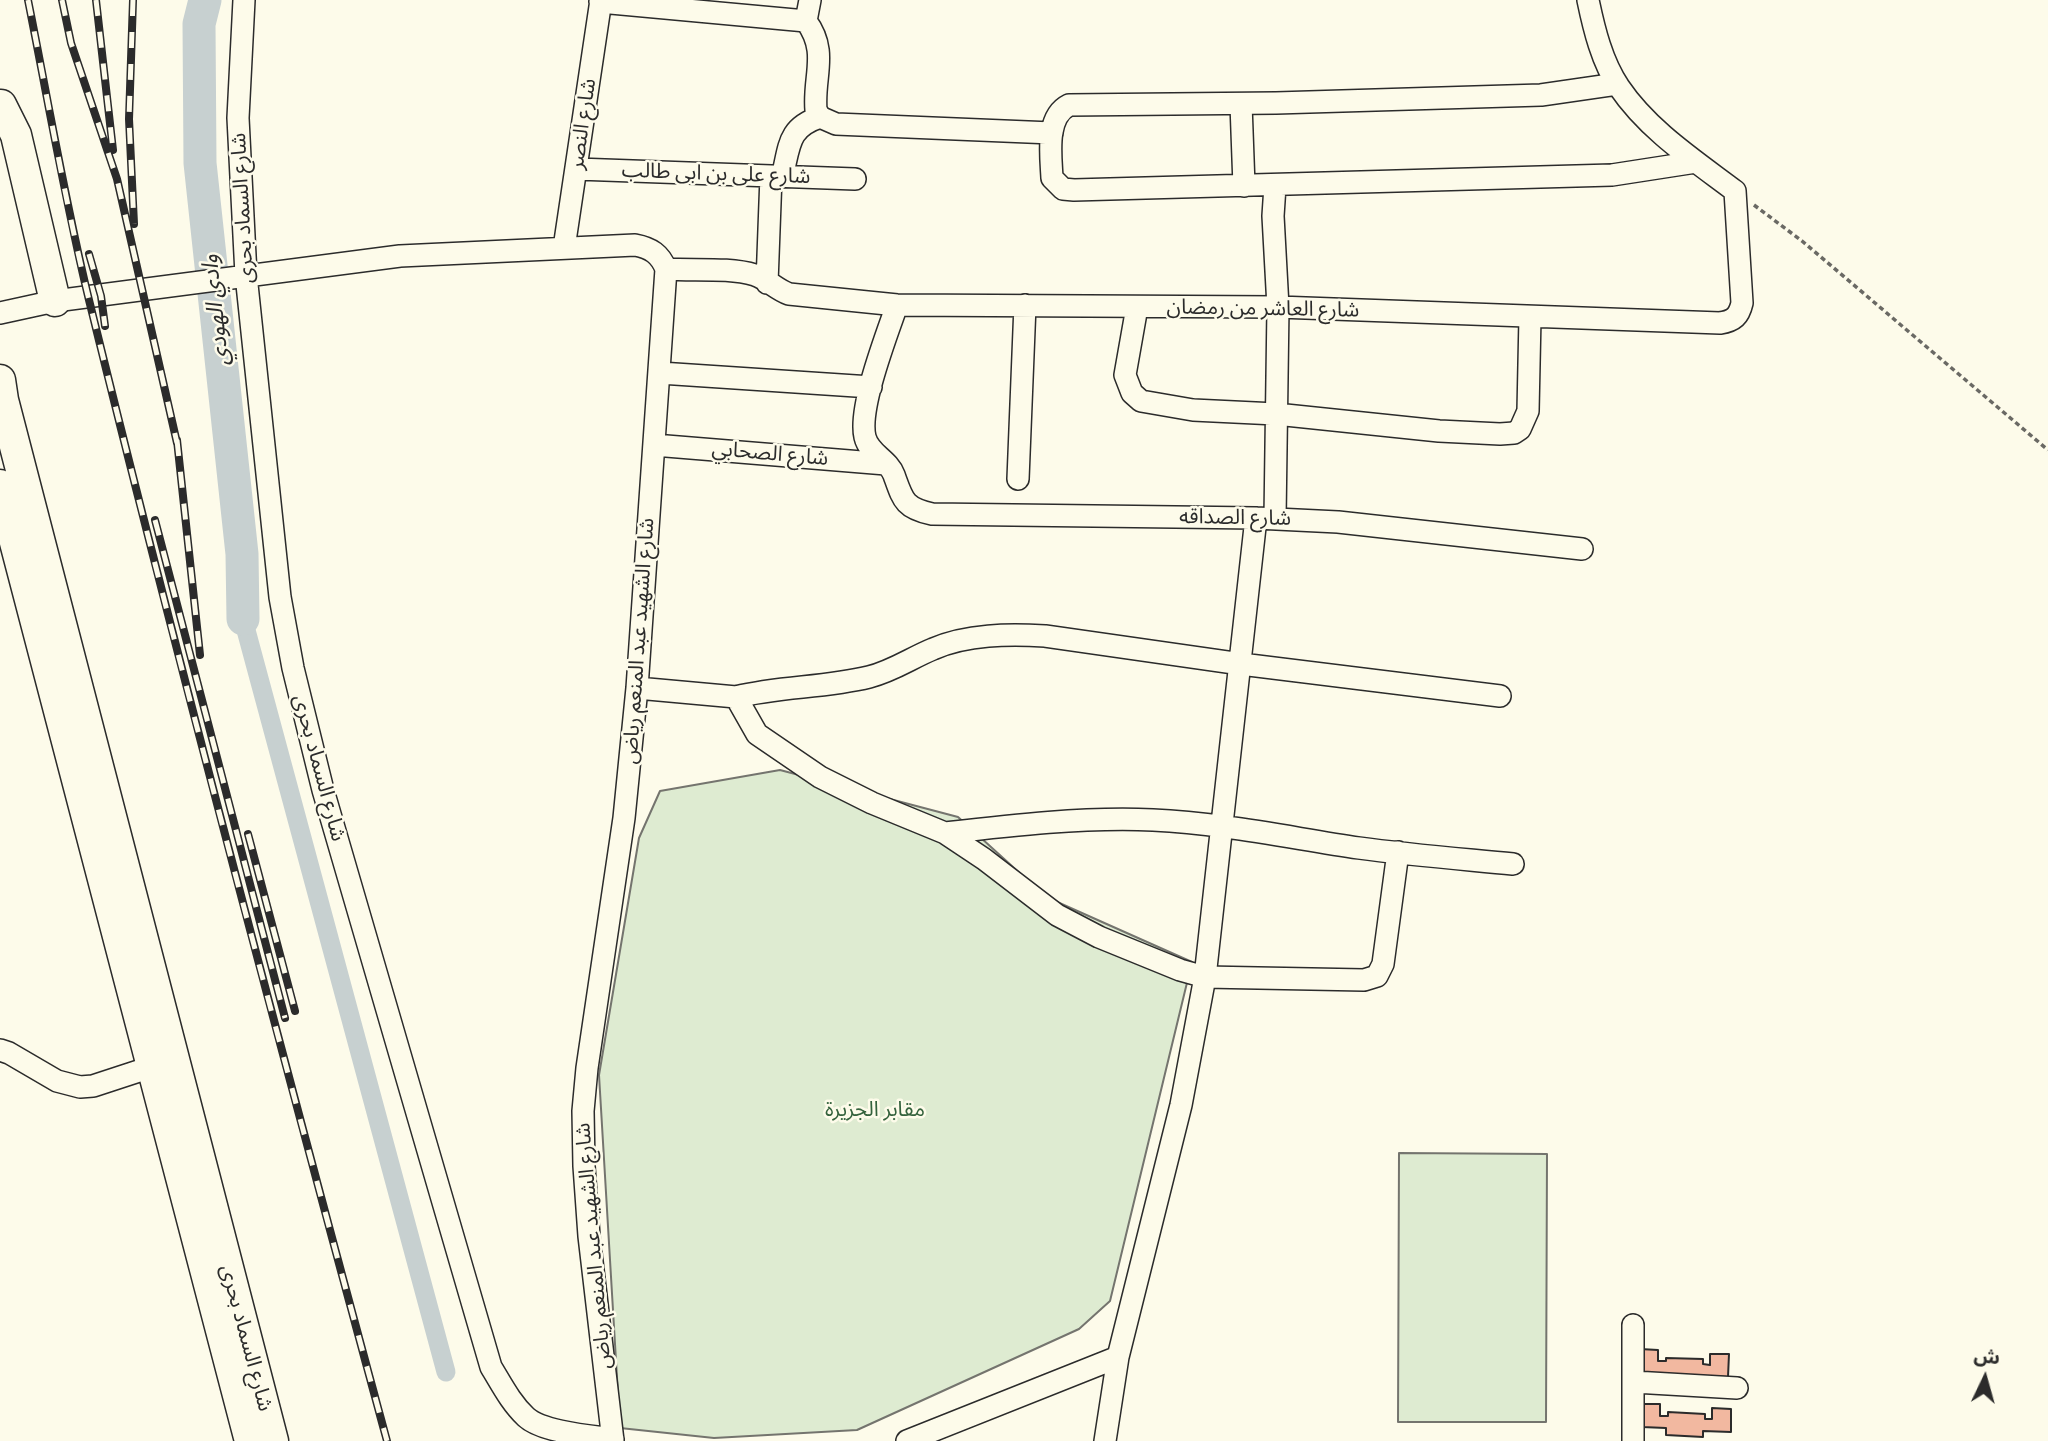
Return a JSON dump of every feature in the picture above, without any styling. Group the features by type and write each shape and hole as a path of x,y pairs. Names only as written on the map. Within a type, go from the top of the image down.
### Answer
{"highway":[{"path":"0,102 16,135 55,301"},
{"name":"شارع السماد بحرى","path":"0,380 273,1441"},
{"name":"شارع السماد بحرى","path":"0,485 10,566 151,1067 250,1441"}],"street":[{"name":"شارع السماد بحرى","path":"244,0 238,118 246,275 280,597 293,668 323,790 491,1367 511,1400 529,1420 568,1433 613,1440"},
{"path":"1588,0 1594,32 1617,85 1642,117 1735,191"},
{"path":"600,1 808,10 820,49 816,104 820,117"},
{"name":"شارع النصر","path":"564,248 600,1"},
{"path":"1617,85 1541,95 1241,104 1069,105 1056,117 1052,133 1052,178 1063,189 1275,186 1612,176 1696,162"},
{"path":"1241,104 1244,186"},
{"path":"767,282 777,177 796,129 805,122 820,117 836,124 1052,133"},
{"name":"شارع على بن ابى طالب","path":"577,169 855,179"},
{"path":"1105,1441 1118,1357 1181,1105 1205,977 1241,664 1265,518 1276,414 1278,307 1273,216 1275,186"},
{"name":"شارع العاشر من رمضان","path":"666,270 736,272 758,276 789,294 898,305 1278,307 1720,323 1731,321 1739,313 1742,303 1735,191"},
{"path":"0,313 55,301 400,256 635,245 646,247 659,256 666,270"},
{"name":"شارع الشهيد عبد المنعم رياض","path":"613,1440 589,1236 583,1111 624,818 637,688 666,270"},
{"path":"886,464 870,450 864,436 871,387 898,305"},
{"path":"1018,479 1025,305"},
{"path":"1137,307 1125,375 1132,393 1140,401 1193,410 1276,414 1439,431 1514,433 1520,429 1528,411 1530,317"},
{"path":"660,373 871,387"},
{"name":"شارع الصحابي","path":"654,444 886,464"},
{"name":"شارع الصداقه","path":"886,464 893,473 904,502 917,511 932,514 1265,518 1338,522 1581,549"},
{"path":"637,688 736,697 765,690 822,687 869,677 898,667 940,646 1006,635 1045,636 1241,664 1500,696"},
{"path":"736,697 757,734 820,777 872,803 945,833 1058,915 1136,953 1205,977 1364,980 1377,976 1383,964 1398,852"},
{"path":"945,833 1101,819 1154,820 1513,864"},
{"path":"0,1050 57,1081 80,1087 93,1086 151,1067"},
{"path":"1633,1325 1633,1441"},
{"path":"907,1441 1118,1357"},
{"path":"1634,1382 1737,1388"}],"path":[{"path":"1735,191 1802,241 2048,450"}],"green space":[{"name":"مقابر الجزيرة","path":"780,770 958,817 1046,897 1192,962 1110,1301 1079,1329 857,1430 714,1438 620,1428 599,1075 639,838 660,791"},
{"path":"1399,1153 1547,1154 1546,1422 1398,1422"}],"building":[{"path":"1640,1349 1658,1350 1658,1361 1666,1361 1666,1358 1703,1359 1703,1364 1710,1365 1710,1354 1729,1354 1728,1377 1639,1373"},
{"path":"1642,1404 1660,1404 1660,1416 1668,1416 1668,1412 1705,1414 1705,1419 1712,1419 1712,1408 1731,1409 1731,1432 1703,1431 1703,1437 1666,1435 1666,1428 1642,1427"}],"waterway":[{"name":"وادي الهودي","path":"205,0 199,24 200,163 242,554 243,619"},
{"path":"243,619 446,1372"}],"railway":[{"path":"28,0 89,300 235,872 387,1441"},
{"path":"62,0 71,43 117,179 177,443"},
{"path":"96,0 113,150"},
{"path":"133,0 129,119 134,224"},
{"path":"89,254 101,296 105,326"},
{"path":"177,440 200,655"},
{"path":"155,520 285,1018"},
{"path":"248,834 295,1011"}]}
